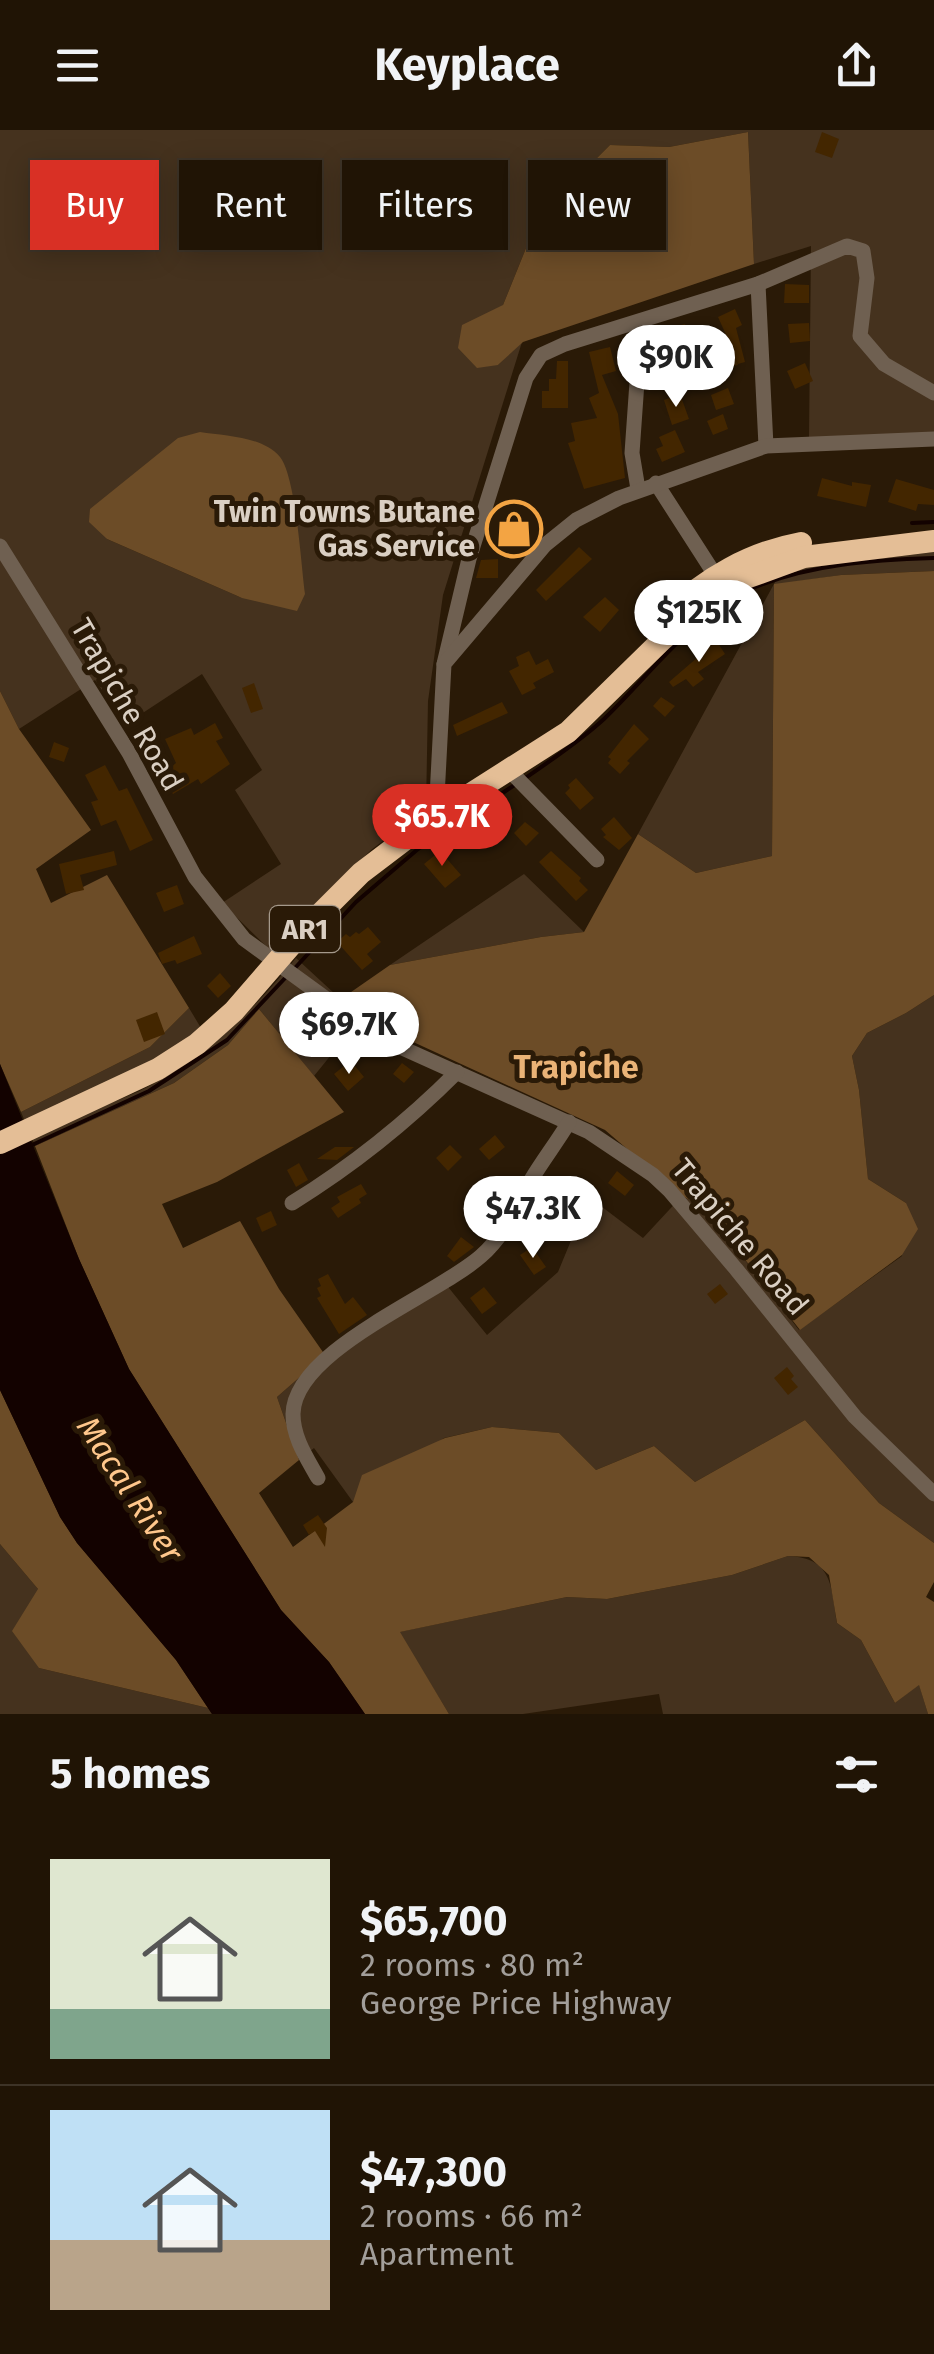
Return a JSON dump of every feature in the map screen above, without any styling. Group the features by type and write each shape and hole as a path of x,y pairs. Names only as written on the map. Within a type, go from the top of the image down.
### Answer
{"highway":[{"name":"AR1","path":"0,1143 158,1070 198,1044 362,874 436,816 510,768 574,711 680,602 721,583 760,555 807,542 901,536 934,540"}],"street":[{"path":"436,816 444,664 470,559 526,378 541,356 565,344 758,284 847,246 863,251 867,278 860,336 884,364 934,393"},
{"path":"758,284 766,446"},
{"path":"637,382 632,454 638,489"},
{"path":"444,664 545,545 576,520 638,489 766,446 934,440"},
{"path":"656,483 721,583"},
{"name":"Trapiche Road","path":"0,546 128,754 195,877 244,939 370,1030 606,1141 669,1190 855,1417 934,1494"},
{"path":"510,768 597,860"},
{"path":"292,1203 383,1139 457,1072"},
{"path":"318,1478 294,1427 296,1397 302,1381 386,1317 482,1256 516,1212 530,1182 569,1122"}],"shaded area":[{"path":"0,130 934,130 934,432 809,439 811,246 754,264 748,132 669,147 610,145 595,160 528,160 528,243 503,305 498,365 522,342 443,595 428,701 426,808 371,850 271,951 222,903 281,864 235,790 262,770 202,674 126,724 95,680 19,729 0,691","holes":["90,509 242,598 107,539"]},
{"path":"748,132 754,264 523,342 498,365 477,368 458,348 462,325 503,305 528,243 528,250 666,250 666,160 595,160 610,145 669,147"},
{"path":"200,432 263,445 280,457 286,467 305,594 297,611 242,598 107,539 89,522 90,509 178,438"},
{"path":"934,552 934,571 841,575 774,585 772,856 696,873 638,834 781,571"},
{"path":"934,571 934,995 867,1033 852,1056 868,1179 906,1203 918,1229 902,1255 800,1330 704,1207 682,1196 605,1130 361,1018 341,999 390,965 584,932 638,834 696,873 772,856 774,584 841,575"},
{"path":"0,691 19,729 91,830 36,869 51,903 107,875 189,1008 150,1047 21,1112 0,1064"},
{"path":"524,874 584,932 390,965"},
{"path":"296,958 361,1018 314,1076 259,1009 228,1045 174,1083 35,1146 21,1112 150,1047 189,1008 201,1028 110,1103 164,1078 235,1024"},
{"path":"934,995 934,1543 879,1503 805,1420 695,1482 654,1446 596,1470 559,1433 492,1427 444,1438 353,1502 314,1448 299,1460 277,1397 325,1355 440,1277 487,1335 558,1272 589,1197 643,1238 682,1196 704,1207 799,1330 902,1256 906,1203 868,1179 852,1056 867,1033"},
{"path":"259,1009 344,1112 217,1182 162,1204 183,1248 240,1221 279,1289 325,1355 277,1397 299,1460 259,1493 293,1547 353,1502 362,1475 445,1438 492,1427 559,1433 596,1470 654,1446 695,1482 805,1420 879,1503 934,1543 934,1582 926,1597 934,1602 934,1714 928,1714 919,1685 895,1703 861,1640 837,1623 829,1575 809,1557 788,1556 732,1575 607,1599 567,1597 400,1632 449,1714 365,1714 329,1662 281,1610 129,1369 79,1259 35,1146 174,1083 228,1045"},
{"path":"0,1390 60,1517 77,1543 176,1660 208,1708 39,1668 12,1631 38,1589 0,1544"},
{"path":"0,1544 38,1589 39,1668 208,1708 212,1714 0,1714"},
{"path":"788,1556 803,1558 822,1568 831,1586 837,1623 861,1640 895,1703 919,1684 928,1714 663,1714 659,1694 523,1714 449,1714 399,1632 567,1597 607,1599 732,1575"}],"water":[{"name":"Macal River","path":"0,1064 79,1259 129,1369 281,1610 329,1662 365,1714 212,1714 176,1660 77,1543 60,1517 0,1390"}],"building":[{"path":"822,132 839,139 832,158 815,152"},
{"path":"785,284 809,285 809,303 784,303"},
{"path":"735,309 742,325 736,328 745,362 738,364 735,357 738,365 715,370 711,354 732,348 718,317"},
{"path":"809,323 810,341 790,343 788,324"},
{"path":"685,324 689,341 683,343 691,383 672,386 667,361 671,360 663,329"},
{"path":"610,347 616,371 602,375 618,414 625,478 584,489 568,443 575,441 571,423 597,418 589,398 599,393 589,352"},
{"path":"557,361 568,361 568,408 542,408 542,391 549,391 549,379 556,379"},
{"path":"805,363 813,381 795,389 787,371"},
{"path":"728,388 734,404 716,410 711,395"},
{"path":"680,394 689,419 672,425 664,400"},
{"path":"723,414 728,429 713,435 707,421"},
{"path":"675,430 685,452 662,462 656,449 663,446 659,437"},
{"path":"822,478 852,486 852,482 871,485 866,507 817,496"},
{"path":"896,479 934,490 934,505 918,504 916,511 888,502"},
{"path":"579,547 592,559 546,601 536,590"},
{"path":"498,559 498,578 476,578 481,560"},
{"path":"605,597 619,610 600,632 583,617"},
{"path":"716,640 725,654 698,672 704,679 693,687 686,679 673,687 669,682"},
{"path":"529,651 536,665 548,659 554,672 533,683 536,688 522,695 509,671 519,666 516,657"},
{"path":"254,683 263,709 251,713 242,688"},
{"path":"661,697 675,706 665,717 653,706"},
{"path":"502,702 508,713 457,736 453,725"},
{"path":"215,723 223,738 216,741 230,764 201,784 198,779 173,794 166,784 177,778 170,768 176,763 165,739 191,728 194,735"},
{"path":"634,724 649,739 620,774 608,763 608,757"},
{"path":"54,742 69,748 64,762 49,757"},
{"path":"105,765 119,791 127,788 153,840 130,851 116,820 101,826 91,802 98,800 85,775"},
{"path":"576,778 594,798 580,810 565,793"},
{"path":"614,817 632,838 619,850 603,837 606,835 601,829"},
{"path":"525,822 539,833 526,846 514,833"},
{"path":"114,851 117,865 80,875 84,890 66,894 59,864"},
{"path":"440,851 461,875 445,888 424,864"},
{"path":"551,851 581,878 579,881 588,890 576,901 539,862"},
{"path":"177,885 184,904 164,912 156,893"},
{"path":"368,927 381,942 367,954 373,961 362,970 337,942 346,934 350,937"},
{"path":"194,936 202,954 177,964 175,960 162,964 158,953"},
{"path":"220,973 231,986 218,998 207,986"},
{"path":"157,1012 165,1034 144,1042 136,1020"},
{"path":"402,1063 414,1072 404,1083 393,1074"},
{"path":"344,1066 349,1071 355,1066 364,1077 348,1091 334,1074"},
{"path":"495,1135 505,1147 489,1160 479,1149"},
{"path":"450,1145 462,1157 448,1171 436,1158"},
{"path":"335,1147 354,1147 337,1160 317,1159"},
{"path":"299,1163 308,1180 296,1187 287,1170"},
{"path":"617,1171 634,1185 625,1196 608,1183"},
{"path":"361,1184 367,1194 359,1199 361,1203 338,1218 331,1208 340,1202 337,1197"},
{"path":"556,1190 576,1198 564,1221 553,1216 556,1209 549,1206"},
{"path":"271,1211 277,1225 262,1232 256,1218"},
{"path":"461,1237 474,1247 454,1262 447,1256"},
{"path":"532,1247 546,1267 534,1275 520,1255"},
{"path":"328,1274 345,1304 353,1297 367,1315 339,1334 317,1298 321,1296 318,1279"},
{"path":"720,1284 728,1294 715,1304 707,1294"},
{"path":"484,1287 497,1303 482,1314 470,1298"},
{"path":"787,1367 798,1387 788,1395 774,1378"},
{"path":"318,1515 327,1528 325,1547 315,1531 309,1535 303,1525"}],"waterway":[{"path":"912,523 934,522"},
{"path":"524,779 594,727 692,629 731,599 775,580 819,568 934,558"},
{"path":"294,969 356,902 418,849 516,784"},
{"path":"32,1145 149,1091 227,1040 287,976"}],"place":[{"name":"Twin Towns Butane Gas Service","path":"514,529"}],"district":[{"name":"Trapiche","path":"576,1067"}]}
